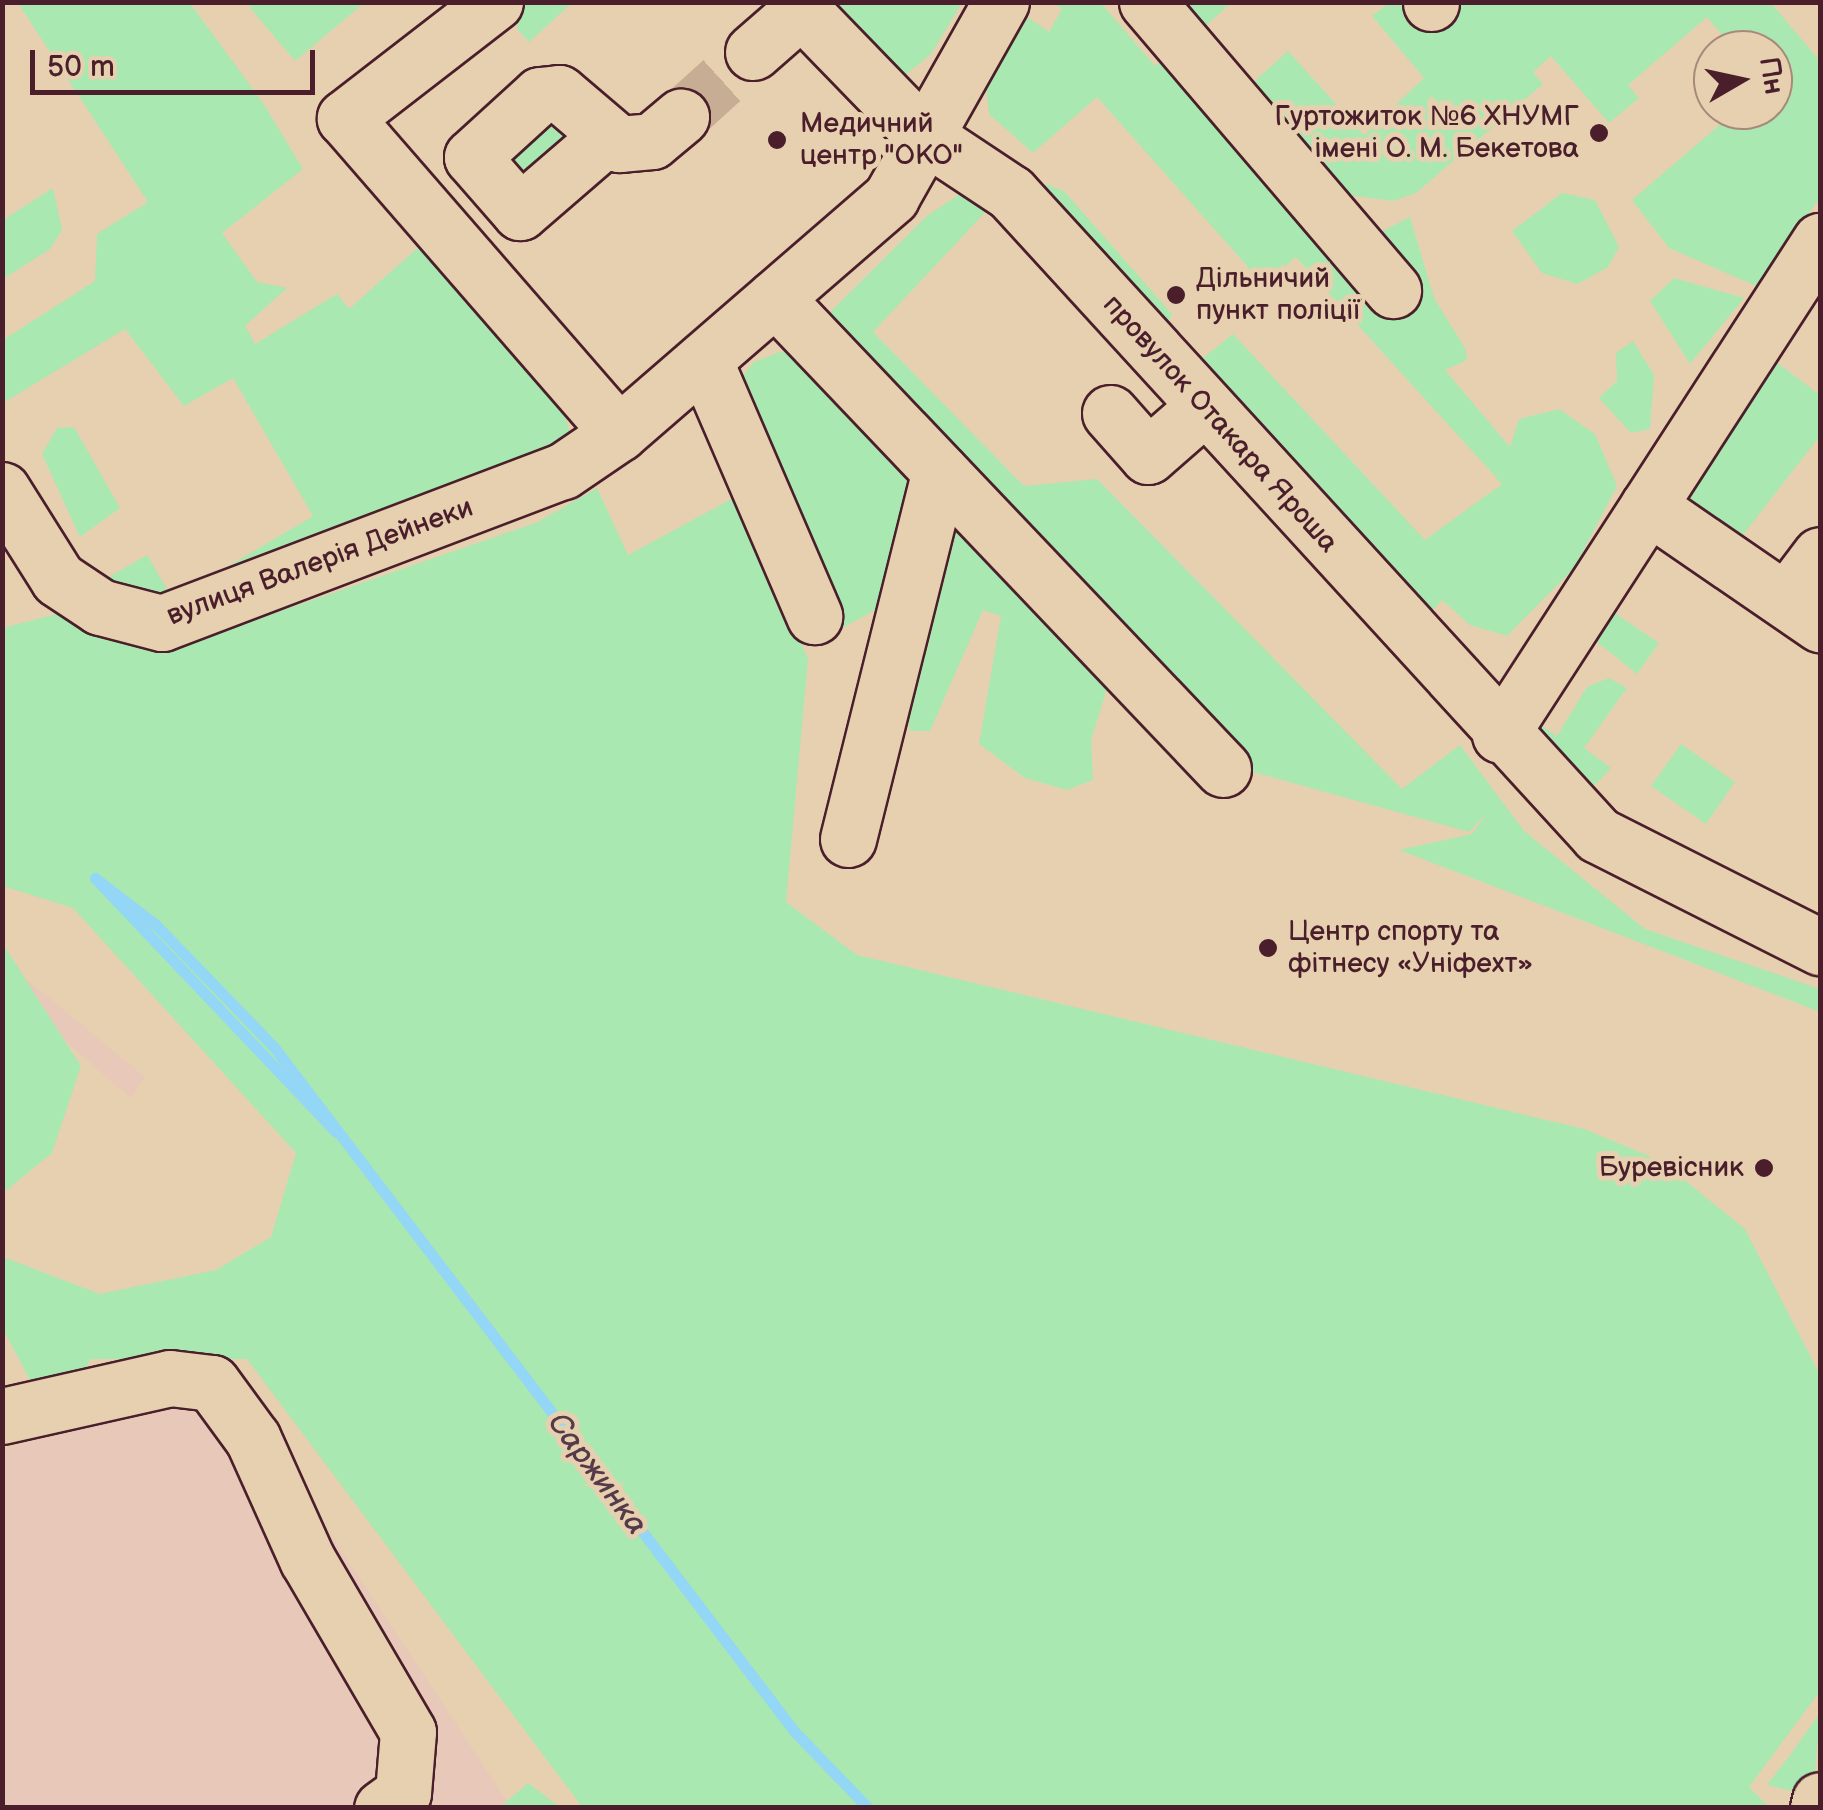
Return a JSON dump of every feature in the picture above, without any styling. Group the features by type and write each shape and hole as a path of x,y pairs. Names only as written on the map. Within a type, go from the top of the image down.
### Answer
{"street":[{"path":"495,2 345,118 620,433"},
{"path":"922,134 1001,2"},
{"path":"1147,2 1393,290"},
{"path":"753,52 798,6"},
{"name":"провулок Отакара Яроша","path":"798,6 922,134 1011,193 1500,734 1598,835 1820,947"},
{"path":"607,137 652,142 681,116"},
{"name":"вулиця Валерія Дейнеки","path":"2,490 58,578 100,608 162,623 563,471 620,433 891,197 922,134"},
{"path":"1500,734 1820,241"},
{"path":"775,298 1222,768"},
{"path":"704,360 814,616"},
{"path":"1110,413 1148,456 1204,407"},
{"path":"848,839 940,471"},
{"path":"1648,506 1803,612 1820,554"},
{"path":"2,1416 170,1378 212,1383 254,1440 307,1559 408,1732 403,1793 382,1808"},
{"path":"1818,1808 1820,1800"}],"shaded area":[{"path":"20,974 145,1077 131,1098 10,993"},
{"path":"234,1388 511,1807 3,1808 3,1449"}],"green space":[{"path":"18,3 190,3 263,103 303,169 222,233 257,282 287,288 245,326 255,344 337,294 349,309 421,245 563,409 573,444 337,543 217,573 313,516 233,378 184,406 125,329 3,403 3,340 95,281 97,234 148,202"},
{"path":"246,3 364,3 295,61"},
{"path":"518,3 572,3 529,42 517,29"},
{"path":"813,3 962,3 931,54 899,80"},
{"path":"1053,3 1101,3 1155,66 1175,50 1375,235 1410,217 1434,298 1465,348 1467,360 1445,370 1510,447 1519,419 1559,409 1595,434 1617,486 1574,568 1507,636 1470,625 1442,600 1421,624 1197,363 1233,334 1425,540 1502,484 1296,257 1264,285 1097,97 1033,153 989,114 986,86 1023,14 1049,32 1062,9"},
{"path":"1161,3 1231,3 1194,36"},
{"path":"1389,3 1771,3 1820,61 1820,198 1756,286 1669,248 1632,200 1714,130 1793,130 1793,30 1718,30 1707,17 1628,85 1639,98 1609,123 1551,56 1533,72 1543,84 1416,193 1393,201 1348,195 1245,90 1288,51 1364,135 1424,78 1372,16"},
{"path":"547,122 569,136 530,182 506,158"},
{"path":"1045,184 1064,191 1172,314 1166,328 1039,190"},
{"path":"53,188 62,230 50,249 3,279 3,220"},
{"path":"964,191 991,206 873,332 1024,486 1097,479 1402,789 1460,745 1524,831 1645,929 1820,989 1820,1012 1399,850 1472,834 1487,813 1469,832 1231,766 820,322 927,216"},
{"path":"1562,193 1595,200 1619,247 1608,267 1578,284 1542,273 1512,231"},
{"path":"1674,278 1744,298 1690,364 1650,301"},
{"path":"1633,341 1654,375 1650,429 1631,433 1599,398 1617,381 1616,353"},
{"path":"780,352 805,355 912,461 895,599 835,632 734,386 754,362"},
{"path":"1776,362 1820,395 1820,436 1735,545 1683,514 1684,493"},
{"path":"74,427 120,508 80,537 42,454 57,428"},
{"path":"597,488 628,555 737,496 808,659 786,902 857,955 1584,1129 1661,1161 1745,1229 1820,1375 1820,1691 1749,1787 1769,1807 582,1807 247,1359 91,1359 79,1380 38,1395 3,1329 3,1257 100,1294 216,1270 271,1237 296,1153 73,908 3,886 3,628 71,610 180,646 538,522"},
{"path":"945,492 1109,682 1091,740 1093,780 1067,790 1025,778 979,744 1001,616 983,610 930,731 910,731 905,696"},
{"path":"147,555 173,599 120,591 107,578"},
{"path":"1603,605 1659,643 1637,674 1587,634"},
{"path":"1609,678 1627,688 1584,748 1611,768 1589,791 1542,770 1535,721 1557,736 1587,687"},
{"path":"1681,744 1735,782 1706,824 1651,786"},
{"path":"3,944 81,1066 52,1153 3,1193"},
{"path":"1820,1713 1813,1796 1767,1785 1790,1755"},
{"path":"528,1783 560,1807 500,1807"}],"waterway":[{"name":"Саржинка","path":"336,1132 95,878 155,924 273,1046 794,1731 868,1808"}],"tunnel":[{"path":"681,117 753,52"}],"place":[{"name":"Гуртожиток №6 ХНУМГ імені О. М. Бекетова","path":"1599,133"},
{"name":"Медичний центр \"ОКО\"","path":"777,140"},
{"name":"Дільничий пункт поліції","path":"1176,295"},
{"name":"Центр спорту та фітнесу «Уніфехт»","path":"1268,948"},
{"name":"Буревісник","path":"1764,1168"}]}
